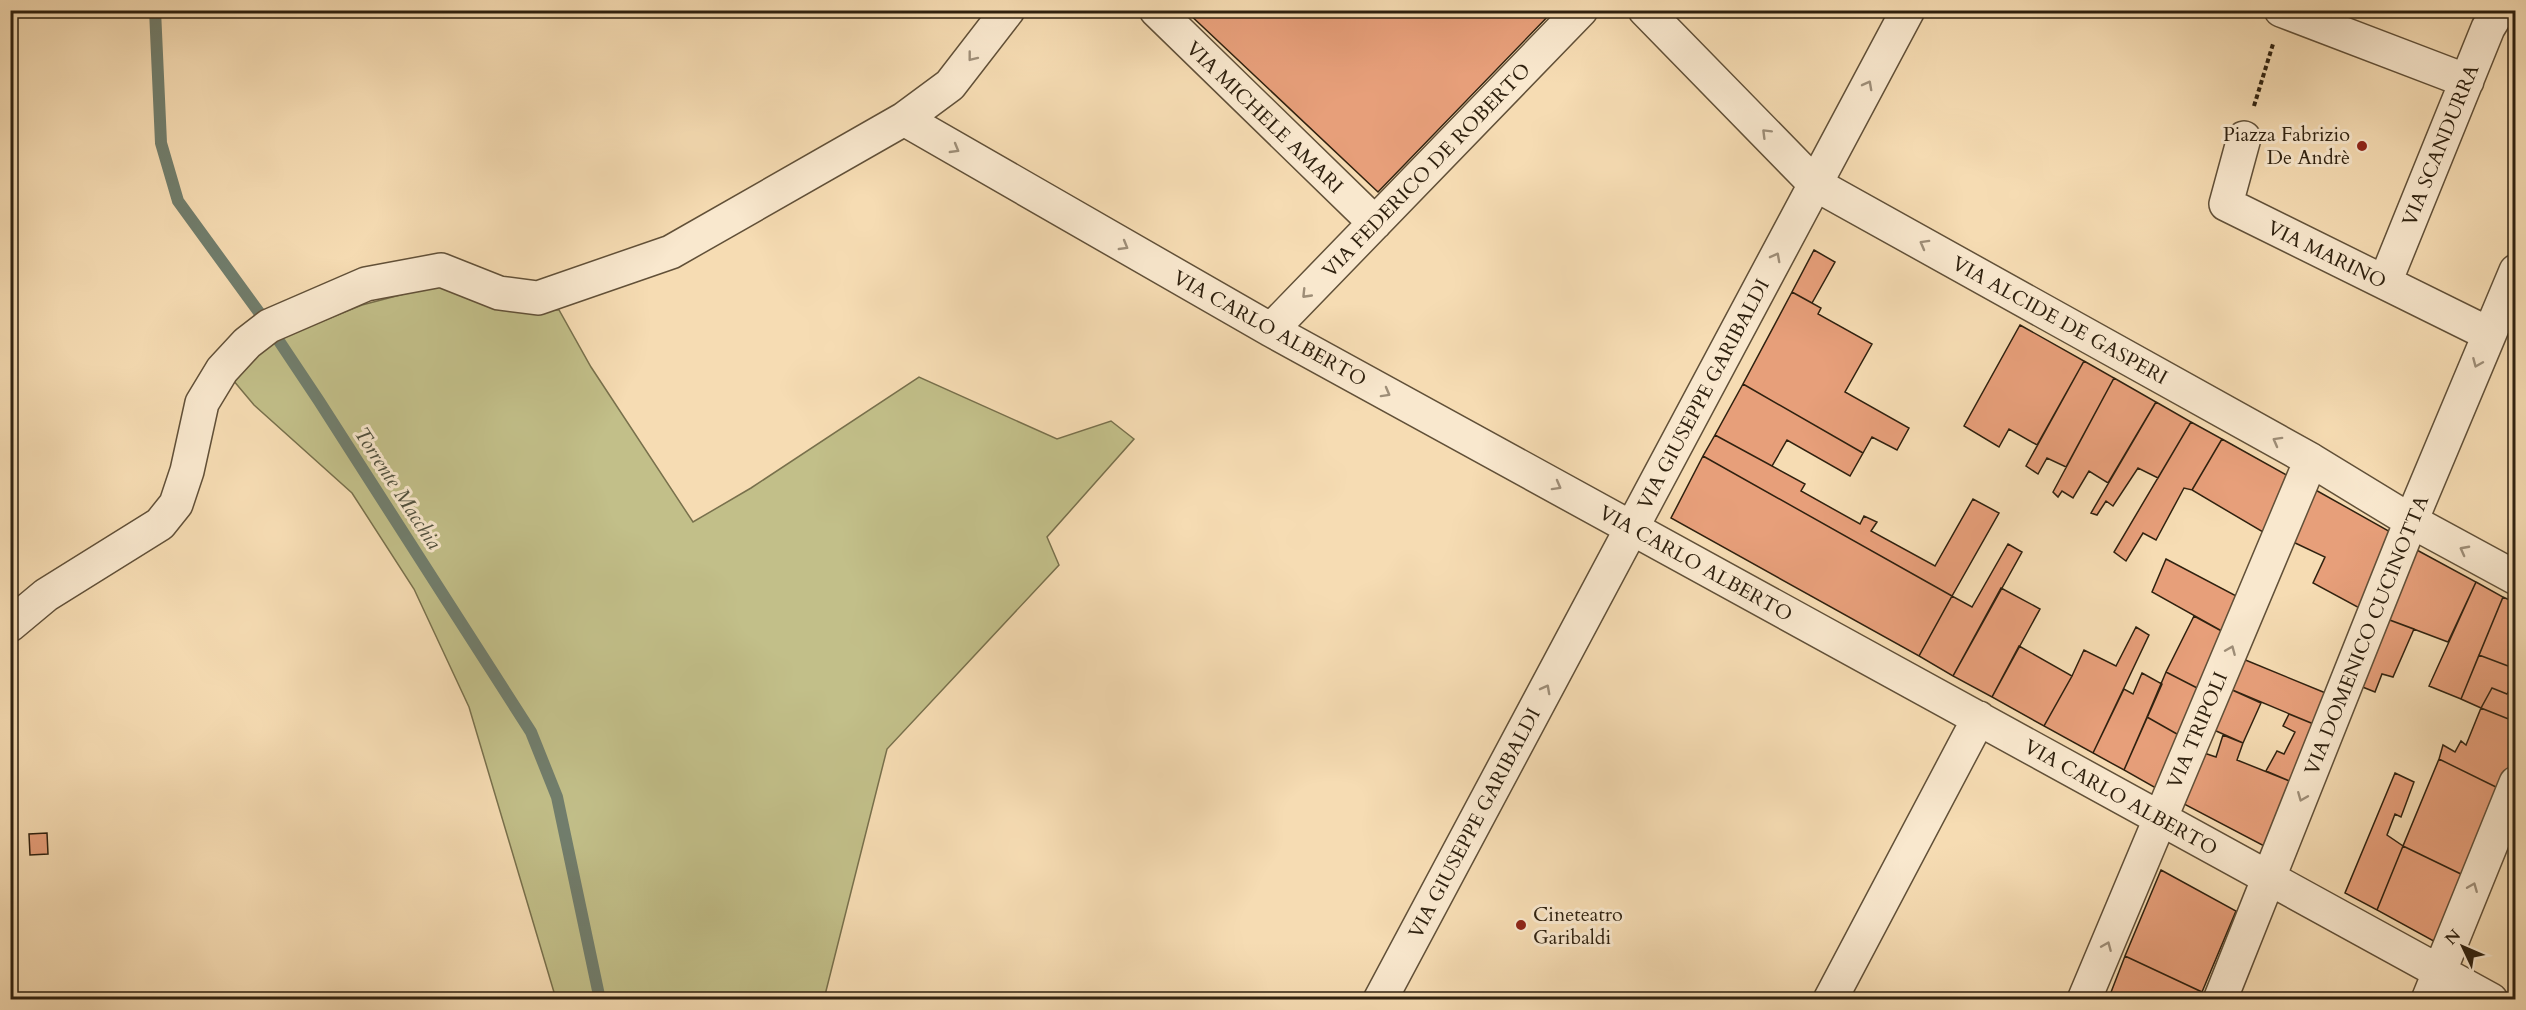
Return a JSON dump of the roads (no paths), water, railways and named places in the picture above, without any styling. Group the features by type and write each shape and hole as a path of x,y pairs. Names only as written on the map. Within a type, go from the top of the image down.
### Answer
{"street":[{"path":"10,625 45,595 160,524 176,504 187,471 202,403 222,370 247,343 269,326 366,284 441,270 499,293 538,298 671,252 904,119 951,85 1008,10"},
{"name":"VIA MICHELE AMARI","path":"1156,10 1374,223"},
{"name":"VIA FEDERICO DE ROBERTO","path":"1271,330 1581,10"},
{"name":"VIA ALCIDE DE GASPERI","path":"1645,10 1815,184 2311,460 2411,521 2516,578"},
{"name":"VIA GIUSEPPE GARIBALDI","path":"1380,999 1908,10"},
{"name":"VIA SCANDURRA","path":"2385,282 2488,28 2499,10"},
{"path":"2283,12 2467,81"},
{"name":"VIA CARLO ALBERTO","path":"904,119 1271,330 2269,879 2433,986 2491,999"},
{"name":"VIA MARINO","path":"2244,138 2226,204 2489,334"},
{"name":"VIA DOMENICO CUCINOTTA","path":"2220,999 2411,521 2516,271"},
{"name":"VIA TRIPOLI","path":"2084,999 2311,460"},
{"path":"1830,999 1978,718"},
{"path":"2433,986 2516,783"}],"waterway":[{"name":"Torrente Macchia","path":"155,10 161,143 178,201 269,326 319,401 531,732 557,797 600,1000"}],"place":[{"name":"Piazza Fabrizio De Andrè","path":"2362,146"},
{"name":"Cineteatro Garibaldi","path":"1521,925"}]}
